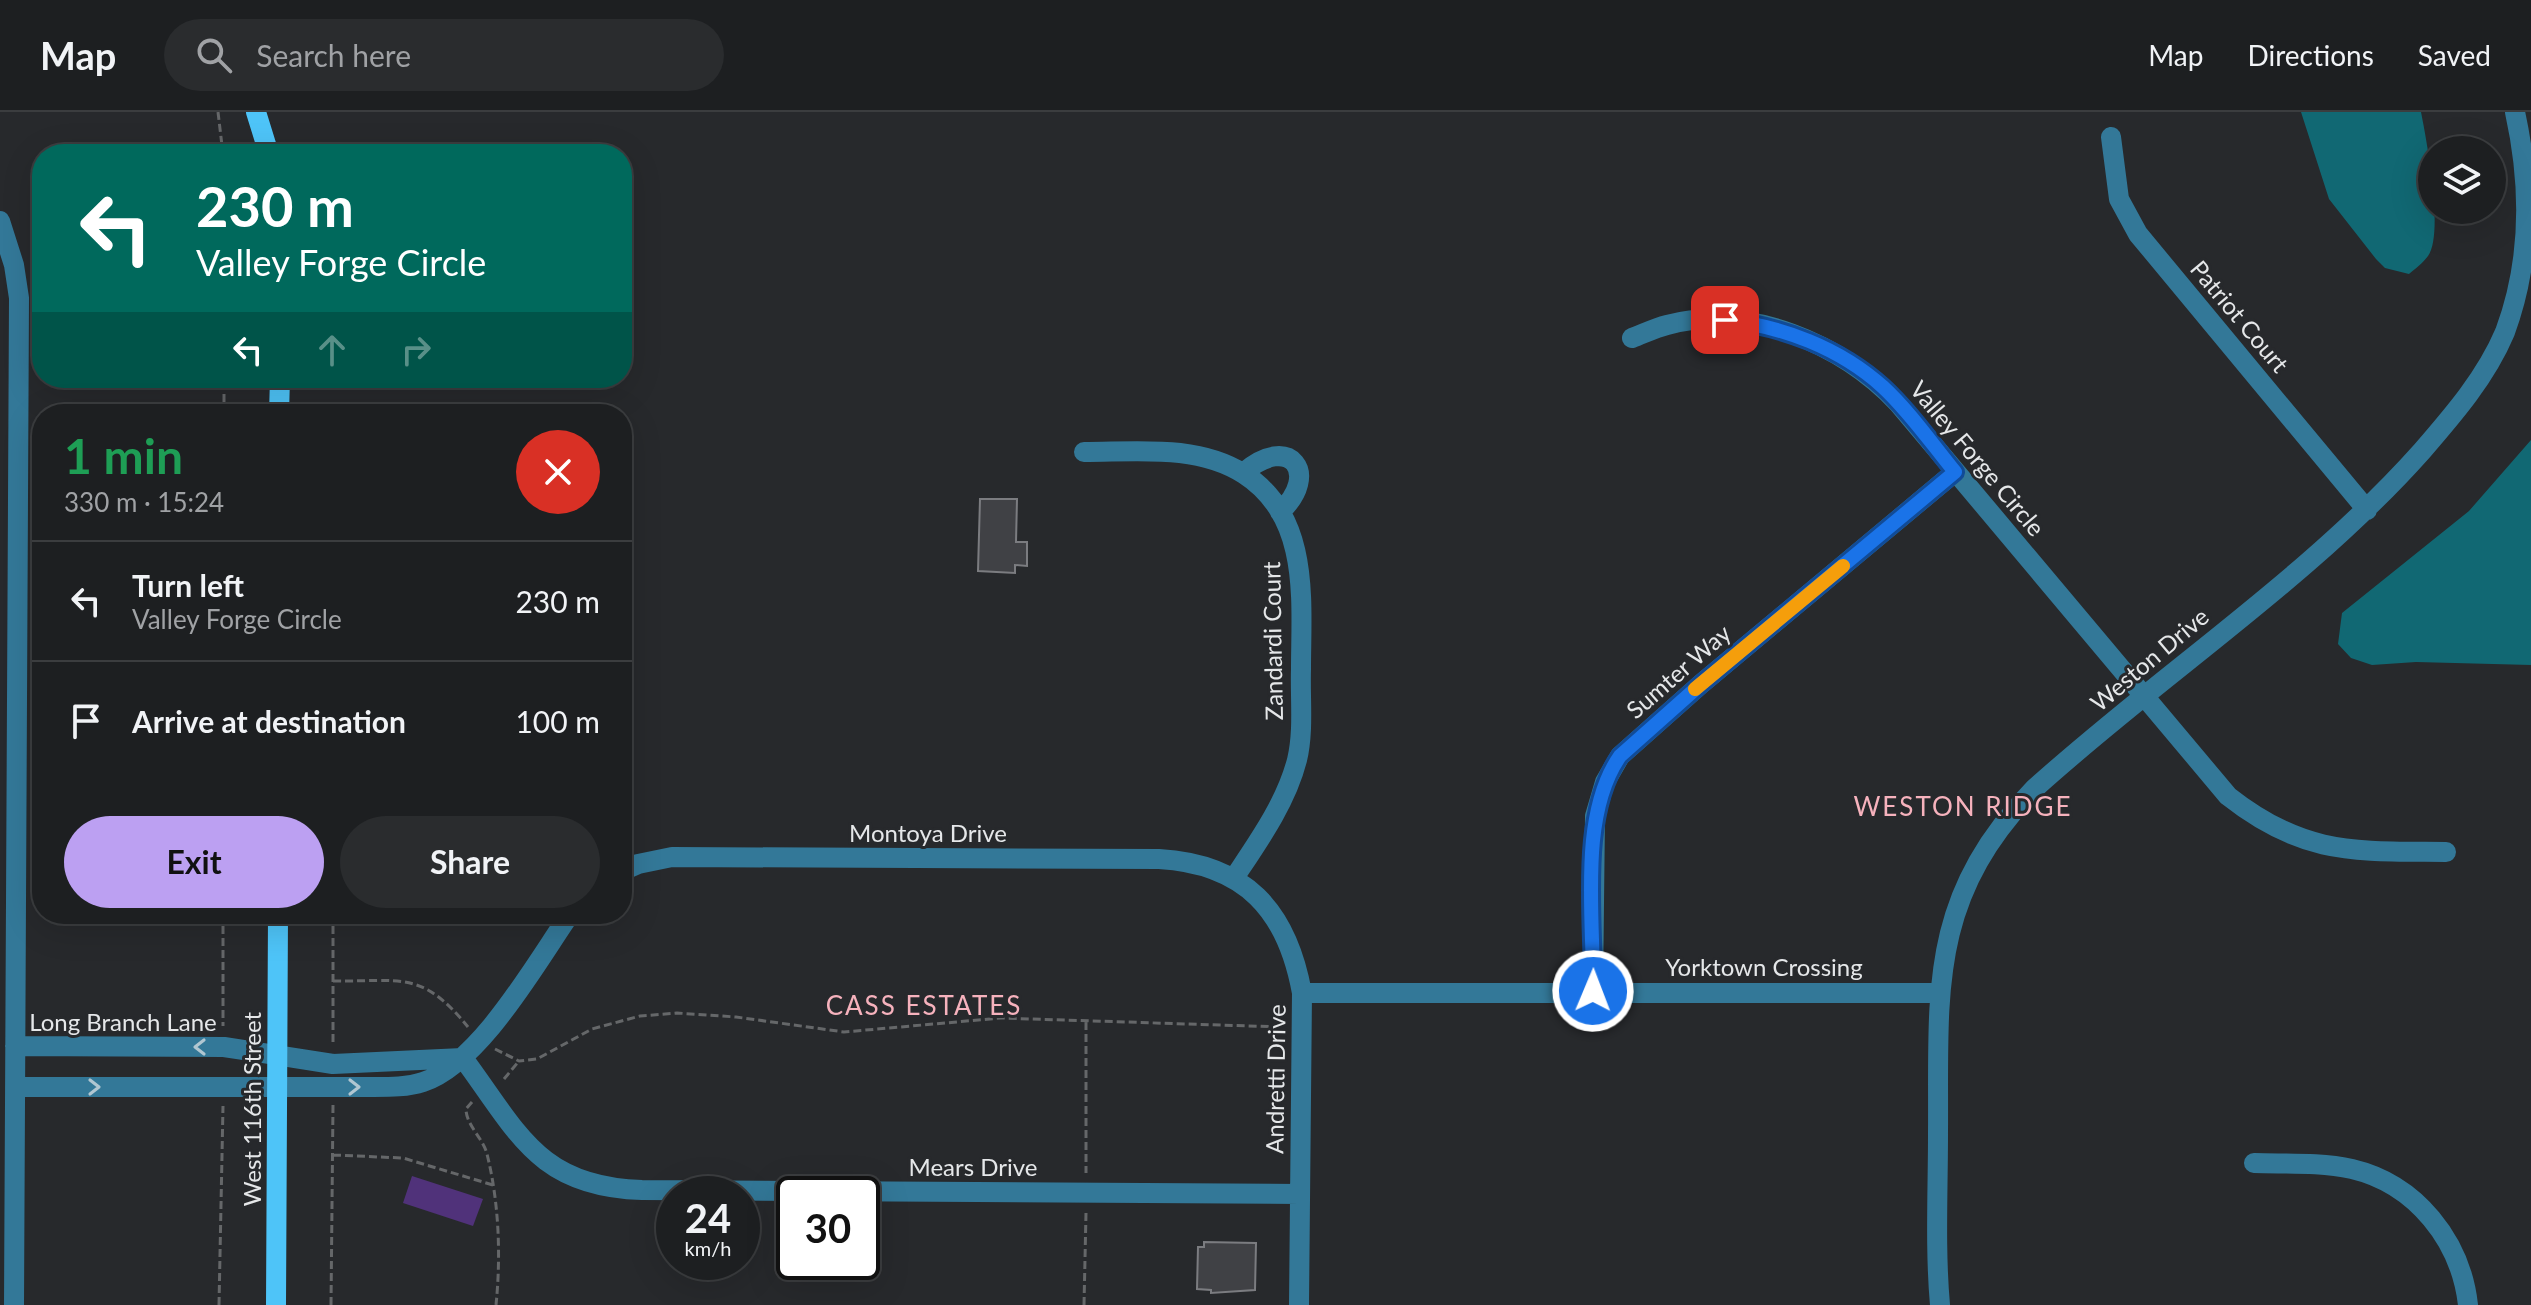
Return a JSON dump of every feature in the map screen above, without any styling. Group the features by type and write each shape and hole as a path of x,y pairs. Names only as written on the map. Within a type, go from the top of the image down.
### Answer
{"main road":[{"path":"256,112 266,144"},
{"name":"West 116th Street","path":"276,1305 278,924"}],"street":[{"name":"Weston Drive","path":"1940,1305 1938,993 1945,947 1979,858 1995,833 2034,789 2367,510 2463,404 2505,332 2518,290 2525,252 2529,201 2525,155 2515,112"},
{"name":"Patriot Court","path":"2111,137 2119,199 2138,234 2367,510"},
{"path":"0,221 14,265 19,298 14,1305"},
{"name":"Valley Forge Circle","path":"1632,338 1666,325 1703,320 1742,322 1795,335 1845,360 1882,387 2211,779 2252,814 2310,843 2342,850 2446,852"},
{"name":"Zandardi Court","path":"1084,452 1186,454 1212,460 1243,473 1280,512 1297,550 1301,579 1299,745 1283,796 1234,878"},
{"path":"1243,473 1260,459 1274,454 1291,460 1298,474 1298,491 1280,512"},
{"name":"Sumter Way","path":"1593,991 1595,816 1605,782 1615,763 1701,684 1955,472"},
{"name":"Montoya Drive","path":"632,867 672,857 1159,859 1195,863 1234,878"},
{"name":"Andretti Drive","path":"1234,878 1259,897 1282,927 1296,964 1302,993 1299,1305"},
{"path":"16,1087 333,1087 421,1083 463,1058 481,1038 563,924"},
{"name":"Yorktown Crossing","path":"1302,993 1938,993"},
{"name":"Long Branch Lane","path":"15,1046 224,1047 277,1058"},
{"path":"277,1058 333,1064 463,1058"},
{"name":"Mears Drive","path":"463,1058 538,1156 565,1175 602,1187 658,1190 1300,1194"},
{"path":"2254,1163 2314,1164 2351,1169 2397,1188 2425,1211 2445,1237 2459,1263 2468,1305"}],"path":[{"path":"218,112 222,144"},
{"path":"223,924 224,1047"},
{"path":"333,924 333,1064"},
{"path":"333,981 424,985 481,1038 519,1061"},
{"path":"496,1305 499,1258 493,1185 486,1149 466,1113 470,1104 507,1077 519,1061 546,1055 592,1029 658,1014 736,1017 844,1032 978,1018 1300,1028"},
{"path":"1084,1305 1086,1022"},
{"path":"331,1305 333,1087"},
{"path":"219,1305 224,1088"},
{"path":"332,1155 403,1158 493,1185"}],"shaded area":[{"path":"412,1176 483,1199 473,1226 403,1203"}],"water":[{"path":"2301,112 2421,112 2426,136 2418,136 2418,224 2434,224 2434,228 2433,245 2421,263 2409,274 2385,268 2329,199"},
{"path":"2531,440 2531,665 2416,662 2372,665 2351,658 2338,644 2342,613 2469,511"}],"building":[{"path":"980,499 1017,499 1016,542 1027,542 1027,566 1015,565 1015,573 978,571"},
{"path":"1204,1242 1256,1243 1255,1290 1211,1293 1211,1290 1197,1289 1198,1247 1204,1247"}],"slow traffic":[{"path":"1695,689 1843,566"}],"district":[{"name":"WESTON RIDGE","path":"1963,806"},
{"name":"CASS ESTATES","path":"924,1005"}],"route":[{"path":"1593,991 1595,816 1605,782 1620,756 1701,684 1955,472 1898,403 1864,372 1795,335 1725,320"}]}
